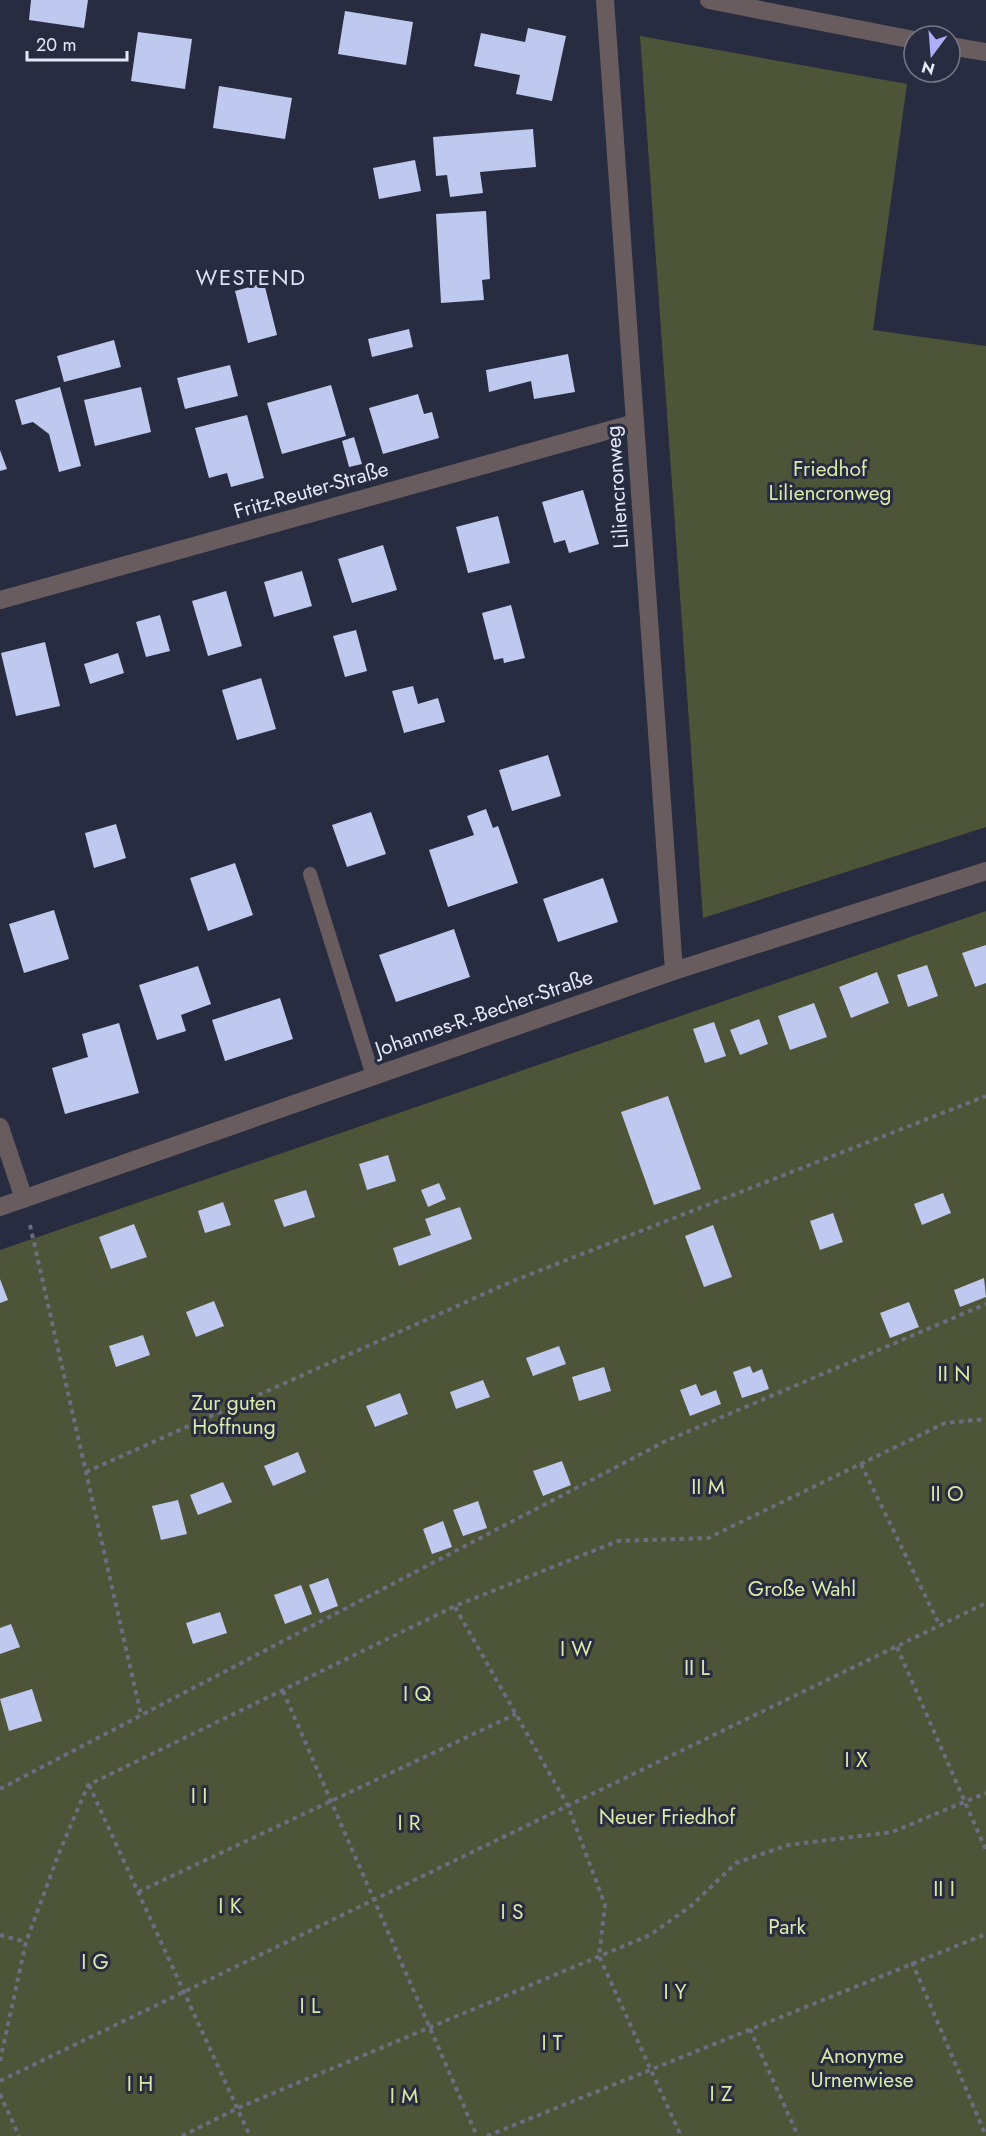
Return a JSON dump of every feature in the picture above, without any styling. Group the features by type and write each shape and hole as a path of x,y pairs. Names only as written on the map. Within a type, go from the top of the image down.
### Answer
{"street":[{"name":"Liliencronweg","path":"605,0 674,971"},
{"path":"709,0 902,38"},
{"path":"962,48 986,52"},
{"name":"Fritz-Reuter-Straße","path":"0,600 635,423"},
{"name":"Johannes-R.-Becher-Straße","path":"0,1207 674,971 986,870"},
{"path":"0,1127 24,1199"}],"lane":[{"path":"310,874 373,1076"}],"path":[{"path":"86,1472 513,1281 986,1096"},
{"path":"24,1199 141,1715"},
{"path":"0,1789 666,1442 986,1304"},
{"path":"0,2061 26,1942 59,1853 88,1785 455,1606 618,1541 708,1538 945,1424 986,1419"},
{"path":"861,1464 939,1626"},
{"path":"0,2081 986,1603"},
{"path":"455,1606 568,1806 605,1905 599,1956 681,2136"},
{"path":"897,1647 986,1850"},
{"path":"283,1691 477,2136"},
{"path":"138,1892 516,1714"},
{"path":"88,1785 250,2136"},
{"path":"182,2136 238,2108 650,1935 691,1906 736,1863 788,1845 892,1832 986,1792"},
{"path":"487,2136 912,1962 986,1934"},
{"path":"0,1935 26,1942"},
{"path":"912,1962 986,2136"},
{"path":"750,2029 798,2136"},
{"path":"0,2094 19,2136"}],"green space":[{"name":"Friedhof Liliencronweg","path":"640,36 907,84 873,330 986,346 986,827 703,918"},
{"path":"986,911 986,2136 0,2136 0,1250"}],"building":[{"path":"31,0 88,0 84,28 29,20"},
{"path":"345,11 413,22 406,65 338,54"},
{"path":"528,28 566,36 552,101 516,94 520,75 474,66 481,33 525,42"},
{"path":"138,32 192,39 185,89 131,81"},
{"path":"219,86 292,98 285,139 213,128"},
{"path":"533,129 536,167 480,172 483,193 450,197 447,175 436,176 433,137"},
{"path":"415,160 421,191 379,199 373,168"},
{"path":"486,211 490,279 482,280 484,300 441,303 436,214"},
{"path":"264,283 277,335 248,343 235,291"},
{"path":"409,329 413,347 372,357 368,339"},
{"path":"114,340 121,367 64,382 57,356"},
{"path":"568,354 575,392 534,399 531,381 489,392 486,370"},
{"path":"230,365 238,396 185,409 177,378"},
{"path":"331,385 346,436 282,454 267,403"},
{"path":"60,387 81,466 59,472 49,434 33,422 22,425 15,400"},
{"path":"141,387 151,432 95,446 84,400"},
{"path":"418,394 424,414 432,412 439,438 383,454 369,408"},
{"path":"247,415 264,478 231,487 227,473 209,478 195,428"},
{"path":"354,437 362,464 349,467 342,441"},
{"path":"0,450 7,469 0,471"},
{"path":"583,490 599,544 569,553 565,540 554,543 542,502"},
{"path":"498,516 510,563 468,573 456,527"},
{"path":"383,545 397,590 352,603 338,559"},
{"path":"302,571 312,606 274,617 264,582"},
{"path":"226,591 242,646 208,656 192,601"},
{"path":"511,605 525,658 504,663 503,658 494,660 482,613"},
{"path":"160,615 170,651 146,657 136,622"},
{"path":"356,630 367,671 345,677 333,636"},
{"path":"45,642 60,706 16,716 1,653"},
{"path":"118,653 124,673 90,684 84,664"},
{"path":"261,678 276,729 237,740 222,690"},
{"path":"413,686 418,704 438,698 445,722 404,733 392,691"},
{"path":"548,755 561,796 512,811 499,770"},
{"path":"486,809 493,828 498,826 518,883 448,907 429,850 474,835 467,816"},
{"path":"371,812 386,854 347,867 332,825"},
{"path":"116,824 126,858 94,868 85,833"},
{"path":"235,863 253,915 208,931 190,878"},
{"path":"603,878 618,922 558,942 543,899"},
{"path":"54,910 69,959 24,973 9,924"},
{"path":"454,929 470,977 396,1002 379,955"},
{"path":"986,945 986,983 975,987 962,953"},
{"path":"927,965 938,996 908,1007 897,975"},
{"path":"198,966 211,1004 181,1015 186,1031 157,1040 139,985"},
{"path":"877,972 889,1003 851,1018 839,987"},
{"path":"280,998 293,1039 225,1061 212,1020"},
{"path":"814,1003 827,1037 790,1050 778,1016"},
{"path":"759,1019 768,1044 740,1055 730,1030"},
{"path":"714,1022 726,1056 705,1063 693,1029"},
{"path":"119,1023 139,1093 65,1114 52,1068 88,1057 82,1034"},
{"path":"668,1096 701,1189 654,1205 621,1112"},
{"path":"388,1155 396,1181 367,1190 359,1164"},
{"path":"439,1183 446,1199 428,1207 421,1190"},
{"path":"306,1190 315,1217 284,1227 274,1200"},
{"path":"943,1193 951,1213 922,1225 914,1204"},
{"path":"223,1202 231,1225 205,1233 198,1211"},
{"path":"460,1207 472,1239 399,1266 393,1248 431,1235 425,1219"},
{"path":"833,1213 843,1242 820,1250 810,1221"},
{"path":"134,1224 147,1257 111,1269 99,1237"},
{"path":"713,1225 732,1277 704,1287 685,1236"},
{"path":"984,1278 986,1297 960,1307 954,1290"},
{"path":"0,1279 8,1300 0,1303"},
{"path":"214,1301 224,1326 196,1337 186,1312"},
{"path":"909,1302 919,1327 890,1338 880,1313"},
{"path":"143,1335 150,1355 116,1367 109,1346"},
{"path":"559,1346 566,1364 533,1376 526,1358"},
{"path":"750,1366 753,1373 762,1369 769,1389 742,1398 733,1372"},
{"path":"604,1367 611,1391 579,1401 572,1377"},
{"path":"483,1380 490,1397 456,1409 450,1392"},
{"path":"696,1384 701,1396 716,1390 721,1404 690,1416 680,1390"},
{"path":"400,1393 408,1414 375,1427 366,1406"},
{"path":"298,1452 306,1472 273,1486 264,1466"},
{"path":"562,1461 571,1485 543,1496 533,1471"},
{"path":"223,1482 232,1502 198,1515 190,1495"},
{"path":"178,1500 187,1534 161,1540 152,1506"},
{"path":"478,1501 487,1528 463,1536 453,1510"},
{"path":"443,1521 452,1547 432,1554 423,1529"},
{"path":"328,1578 338,1606 320,1613 309,1585"},
{"path":"301,1585 312,1614 285,1624 274,1595"},
{"path":"220,1612 227,1633 193,1644 186,1623"},
{"path":"11,1624 20,1647 0,1654 0,1628"},
{"path":"32,1689 42,1721 9,1731 0,1699"}],"district":[{"name":"WESTEND","path":"251,277"}],"park label":[{"name":"II N","path":"954,1374"},
{"name":"Zur guten Hoffnung","path":"234,1415"},
{"name":"II M","path":"708,1487"},
{"name":"II O","path":"947,1494"},
{"name":"Große Wahl","path":"802,1589"},
{"name":"I W","path":"576,1649"},
{"name":"II L","path":"697,1668"},
{"name":"I Q","path":"417,1694"},
{"name":"I X","path":"856,1760"},
{"name":"I I","path":"199,1796"},
{"name":"Neuer Friedhof","path":"667,1817"},
{"name":"I R","path":"409,1823"},
{"name":"II I","path":"944,1889"},
{"name":"I K","path":"230,1906"},
{"name":"I S","path":"512,1912"},
{"name":"Park","path":"787,1927"},
{"name":"I G","path":"95,1962"},
{"name":"I Y","path":"675,1992"},
{"name":"I L","path":"310,2006"},
{"name":"I T","path":"552,2043"},
{"name":"Anonyme Urnenwiese","path":"862,2068"},
{"name":"I H","path":"140,2084"},
{"name":"I Z","path":"721,2094"},
{"name":"I M","path":"404,2096"}]}
